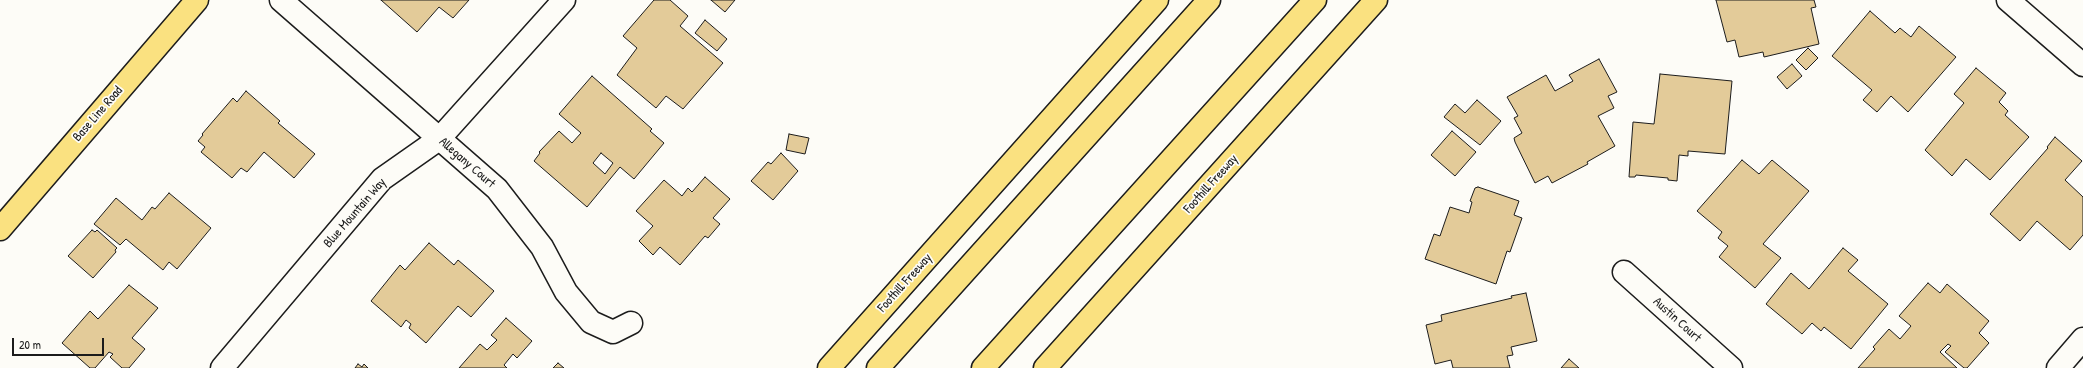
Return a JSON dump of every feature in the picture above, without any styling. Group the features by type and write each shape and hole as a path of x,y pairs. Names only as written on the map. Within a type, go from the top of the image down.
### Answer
{"main road":[{"name":"Base Line Road","path":"0,229 197,0"},
{"name":"Foothill Freeway","path":"829,368 1157,0"},
{"path":"878,368 1209,0"},
{"path":"983,368 1315,0"},
{"name":"Foothill Freeway","path":"1045,368 1376,0"}],"street":[{"name":"Allegany Court","path":"281,0 439,140 497,189 542,247 566,292 591,322 613,332 631,323"},
{"name":"Blue Mountain Way","path":"222,368 382,179 439,140 564,0"},
{"path":"2008,0 2083,66"},
{"name":"Austin Court","path":"1624,272 1731,368"},
{"path":"2058,368 2083,339"}],"building":[{"path":"381,0 469,0 453,18 439,7 417,32"},
{"path":"654,0 670,0 688,16 680,26 723,63 683,109 666,96 656,108 617,75 637,48 623,36"},
{"path":"711,0 735,0 725,12"},
{"path":"1716,0 1814,0 1816,7 1811,8 1819,44 1764,57 1763,52 1739,57 1735,40 1727,42"},
{"path":"1870,11 1895,33 1900,28 1911,37 1919,26 1956,57 1908,112 1891,96 1877,112 1863,100 1872,90 1832,56"},
{"path":"705,20 727,39 717,51 695,33"},
{"path":"1808,48 1818,58 1806,70 1796,60"},
{"path":"1599,59 1617,92 1608,96 1614,108 1598,116 1615,146 1587,162 1588,164 1552,183 1548,176 1535,183 1515,142 1514,138 1522,133 1514,118 1518,116 1507,97 1546,75 1555,91 1573,81 1569,75"},
{"path":"1792,64 1802,76 1787,89 1777,77"},
{"path":"1976,68 2006,93 1999,102 2008,111 2005,115 2029,137 1990,180 1966,159 1952,176 1925,150 1964,103 1954,94"},
{"path":"1660,74 1732,81 1725,154 1688,151 1688,156 1679,155 1677,181 1668,180 1668,178 1636,175 1635,177 1629,177 1633,122 1654,124"},
{"path":"592,76 652,129 650,131 664,143 634,179 620,167 587,207 534,161 540,153 539,152 559,131 572,143 581,133 559,114","holes":["601,153 613,163 605,174 593,163"]},
{"path":"246,91 280,121 278,123 315,154 294,178 264,152 247,172 241,168 232,178 201,152 205,147 198,141 203,135 202,134 233,98 237,102"},
{"path":"1477,100 1501,121 1480,145 1444,117 1455,104 1465,113"},
{"path":"1452,131 1476,152 1455,176 1431,155"},
{"path":"789,134 809,138 805,154 786,150"},
{"path":"2055,137 2082,161 2065,180 2083,197 2083,235 2070,250 2037,221 2020,241 1990,214 2048,148 2047,147"},
{"path":"781,153 798,171 773,200 751,181 768,162 771,164"},
{"path":"1742,160 1759,174 1772,160 1809,191 1763,244 1781,258 1755,288 1719,257 1728,246 1718,238 1722,232 1697,211"},
{"path":"705,177 730,199 713,218 720,224 708,238 705,236 680,265 660,247 653,255 639,241 653,226 636,211 664,180 682,196 688,188 692,192"},
{"path":"1478,187 1519,201 1514,215 1522,218 1510,252 1507,251 1496,284 1425,259 1434,234 1440,236 1450,207 1469,213 1472,202 1470,201 1475,188"},
{"path":"169,193 211,228 177,269 169,262 163,270 126,239 120,245 94,224 116,198 142,220 152,207 155,209"},
{"path":"92,230 95,232 97,230 117,248 115,250 116,252 93,278 68,256"},
{"path":"429,243 454,265 458,260 494,291 471,317 458,306 426,343 409,328 411,324 406,320 401,327 371,301 400,265 405,270"},
{"path":"1843,248 1858,260 1848,271 1888,304 1851,349 1824,327 1821,331 1812,323 1802,334 1766,304 1791,273 1809,289"},
{"path":"1928,283 1940,293 1947,284 1989,321 1979,333 1989,343 1967,368 1964,368 1945,352 1951,346 1948,344 1940,352 1957,368 1858,368 1875,349 1873,347 1889,329 1900,339 1911,326 1899,316"},
{"path":"129,285 158,308 132,338 145,349 129,368 122,368 110,357 113,354 109,352 95,368 90,368 62,343 90,311 98,319"},
{"path":"1526,293 1537,341 1511,347 1513,355 1507,356 1510,368 1453,368 1451,360 1435,364 1426,325 1442,321 1441,315 1512,298 1511,296"},
{"path":"506,318 532,341 517,358 513,354 504,365 507,368 459,368 480,344 487,350 497,340 491,335"},
{"path":"1569,359 1579,368 1561,368"},
{"path":"558,363 564,368 553,368"},
{"path":"358,364 362,367 364,364 368,368 355,368"}]}
